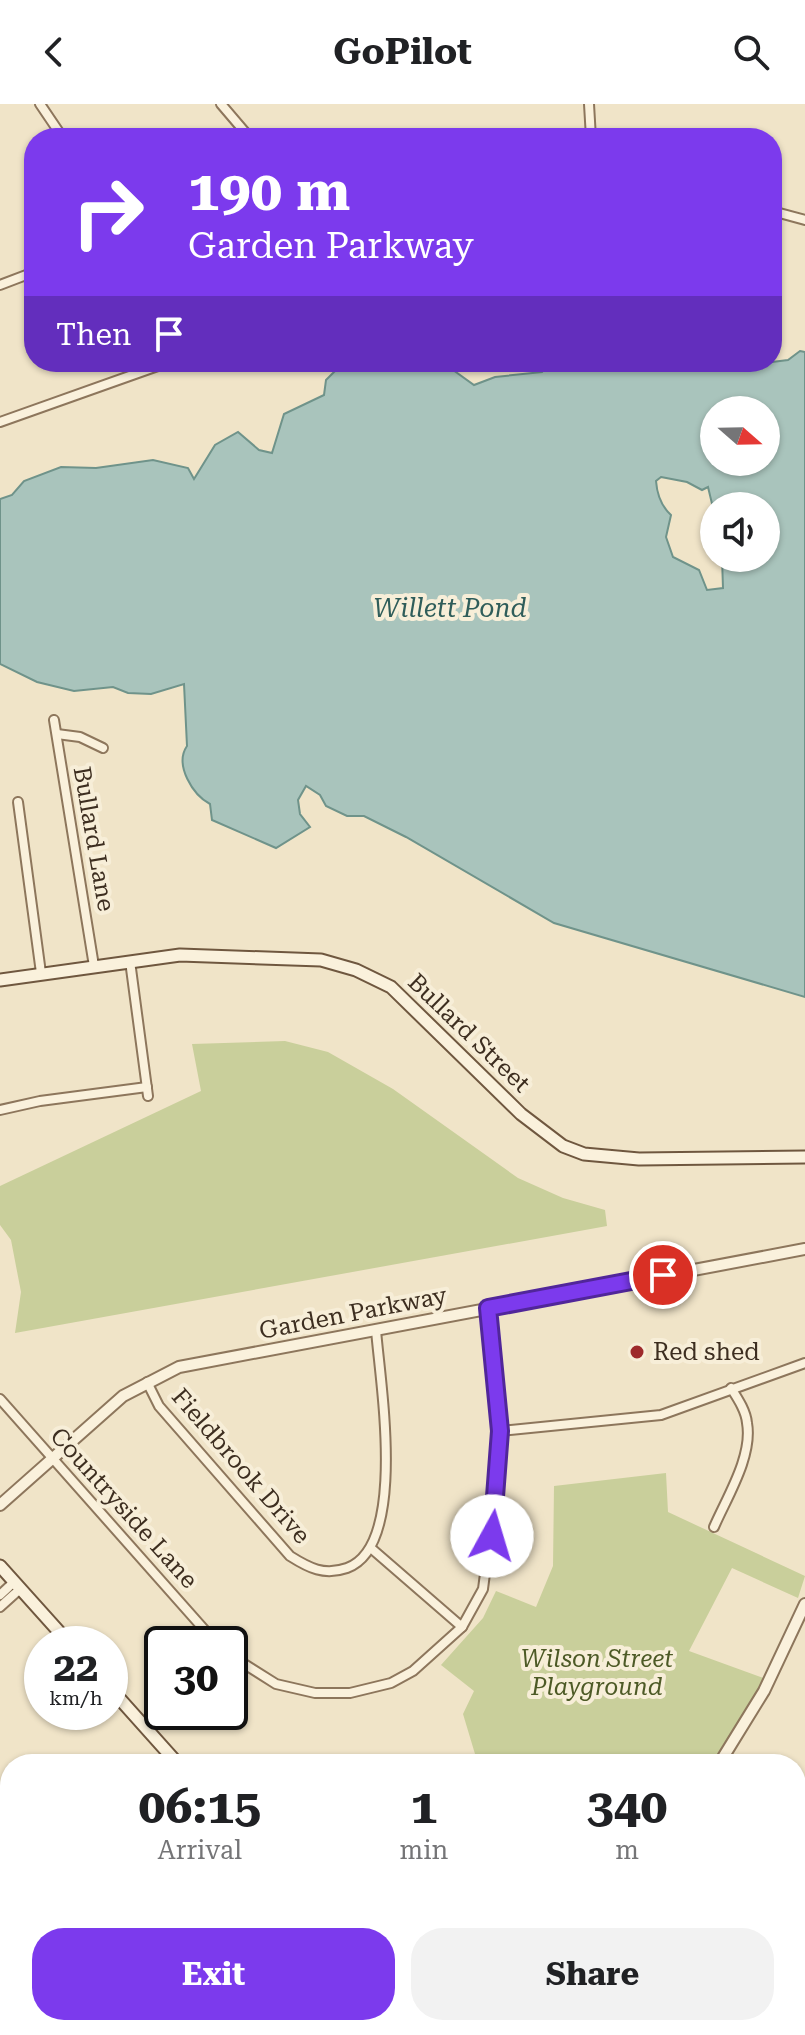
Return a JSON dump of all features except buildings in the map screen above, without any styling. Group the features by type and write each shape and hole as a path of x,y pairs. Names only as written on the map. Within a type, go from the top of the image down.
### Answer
{"main road":[{"name":"Bullard Street","path":"0,980 180,955 259,955 321,960 361,972 391,987 535,1126 563,1146 584,1154 639,1159 805,1157"},
{"path":"0,1566 54,1626"},
{"path":"128,1708 169,1754"}],"street":[{"path":"40,104 56,128"},
{"path":"221,104 241,128"},
{"path":"589,104 590,128"},
{"path":"782,214 805,220"},
{"path":"0,285 24,276"},
{"path":"0,422 141,372"},
{"name":"Bullard Lane","path":"54,720 94,966"},
{"path":"57,734 80,737 103,748"},
{"path":"18,802 41,973"},
{"path":"0,1110 40,1101 148,1092 130,961"},
{"name":"Garden Parkway","path":"0,1505 123,1396 147,1382 196,1362 805,1249"},
{"path":"248,1666 276,1684 315,1693 350,1693 391,1683 413,1671 462,1627 483,1589 492,1536 500,1431 488,1308"},
{"path":"376,1330 386,1471 380,1524 372,1549 462,1627"},
{"path":"500,1431 661,1415 805,1363"},
{"name":"Fieldbrook Drive","path":"147,1382 159,1406 290,1556 314,1570 327,1573 354,1565 372,1549"},
{"path":"714,1527 743,1455 748,1433 743,1408 731,1388"},
{"name":"Countryside Lane","path":"0,1399 201,1626"},
{"path":"0,1595 17,1585"},
{"path":"0,1607 17,1585"},
{"path":"725,1754 764,1691 805,1604"}],"green space":[{"path":"285,1041 328,1052 393,1089 518,1178 563,1198 605,1210 607,1226 15,1333 21,1292 11,1240 0,1225 0,1186 201,1091 192,1044"},
{"name":"Wilson Street Playground","path":"666,1473 668,1512 805,1576 798,1598 732,1568 689,1651 766,1679 718,1754 475,1754 463,1714 474,1691 441,1665 483,1618 496,1591 536,1607 553,1566 554,1486"}],"water":[{"name":"Willett Pond","path":"800,351 805,352 805,997 554,923 406,837 364,816 347,816 326,806 320,795 306,786 298,800 300,814 310,827 276,848 212,820 210,804 197,794 187,779 183,762 187,746 184,684 151,694 128,693 113,687 74,691 37,682 0,664 0,499 12,495 24,481 61,467 96,468 153,460 188,468 194,479 215,445 238,432 259,450 272,453 284,414 324,395 326,380 334,372 456,372 474,385 495,377 542,372 782,372 782,361"}],"place":[{"name":"Red shed","path":"637,1352"}],"route":[{"path":"492,1536 500,1431 488,1308 663,1275"}]}
